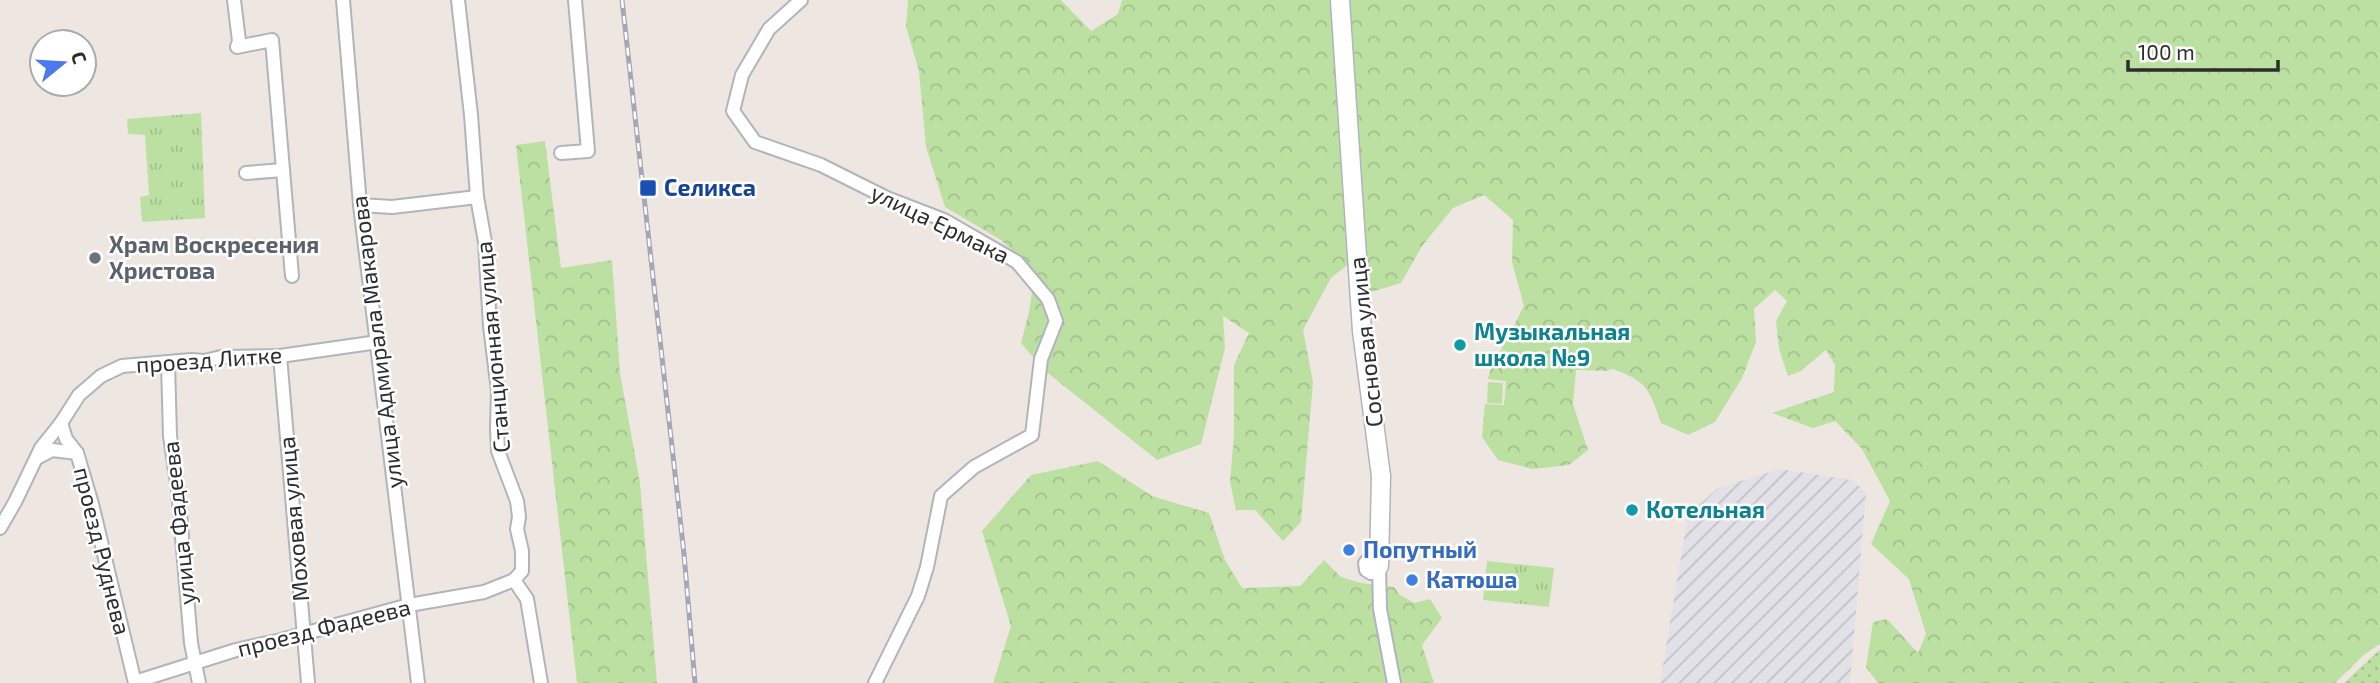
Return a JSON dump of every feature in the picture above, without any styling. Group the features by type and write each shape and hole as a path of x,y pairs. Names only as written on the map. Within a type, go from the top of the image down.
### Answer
{"street":[{"path":"234,0 239,41 237,47 272,40 292,276"},
{"name":"улица Адмирала Макарова","path":"343,0 360,205 418,683"},
{"name":"Станционная улица","path":"458,0 477,197 485,242 490,326 498,391 499,451 505,472 515,490 519,517 517,529 522,551 522,571 514,580"},
{"path":"561,153 588,151 575,0"},
{"name":"улица Ермака","path":"801,0 769,29 742,75 733,111 755,142 821,165 887,198 944,220 1017,262 1048,299 1056,321 1041,359 1032,435 974,467 941,496 927,567 918,596 875,683"},
{"name":"Сосновая улица","path":"1340,0 1362,331 1381,476 1380,610 1394,683"},
{"path":"246,173 283,170"},
{"path":"360,205 391,207 477,197"},
{"name":"проезд Литке","path":"0,528 41,448 79,395 101,376 122,366 205,361 221,357 280,356 378,342"},
{"name":"Моховая улица","path":"280,356 308,683"},
{"name":"улица Фадеева","path":"168,363 170,436 178,490 194,662 199,683"},
{"name":"проезд Руднева","path":"61,423 66,439 77,453 92,504 135,682"},
{"path":"37,458 52,450 77,453"},
{"path":"514,580 527,599 541,683"},
{"name":"проезд Фадеева","path":"135,682 194,662 409,606 484,592 514,580"}],"shaded area":[{"path":"1780,469 1852,480 1866,493 1850,683 1660,683 1688,515 1718,488"}],"green space":[{"path":"908,0 1061,0 1091,31 1118,14 1122,0 2380,0 2380,644 2366,653 2335,683 1878,683 1866,667 1873,622 1887,619 1918,653 1926,634 1909,579 1871,544 1890,501 1862,449 1835,421 1813,428 1772,413 1834,392 1835,365 1826,350 1801,371 1788,376 1779,349 1776,321 1787,301 1775,290 1754,309 1756,342 1742,378 1715,422 1688,435 1661,423 1650,394 1633,378 1613,369 1576,370 1573,404 1588,450 1569,465 1533,469 1498,460 1482,437 1485,404 1504,405 1506,381 1488,379 1524,306 1512,262 1513,220 1484,195 1453,208 1422,246 1401,283 1368,293 1350,263 1331,278 1303,330 1313,382 1301,522 1283,541 1255,510 1236,510 1230,482 1234,434 1234,365 1249,333 1223,316 1225,348 1201,444 1157,460 1044,370 1021,343 1035,272 1001,240 945,207 926,147 919,71 906,27"},
{"path":"201,113 205,218 142,222 140,197 149,195 145,135 128,134 127,119"},
{"path":"545,141 561,268 612,260 620,373 640,483 657,683 577,683 516,145"},
{"path":"1488,382 1503,383 1502,404 1487,403"},
{"path":"1098,461 1152,496 1209,513 1225,560 1242,588 1300,586 1324,560 1341,577 1361,583 1394,587 1400,595 1414,603 1430,599 1442,618 1422,645 1434,683 993,683 1011,626 982,531 1031,475"},
{"path":"1487,561 1554,568 1549,607 1483,600"},
{"path":"2380,650 2380,683 2344,683 2377,652"}],"railway":[{"path":"622,0 684,554 695,683"}],"place":[{"name":"Селикса","path":"648,188"},
{"name":"Храм Воскресения Христова","path":"95,258"},
{"name":"Музыкальная школа №9","path":"1460,345"},
{"name":"Котельная","path":"1632,510"},
{"name":"Попутный","path":"1349,550"},
{"name":"Катюша","path":"1412,580"}]}
